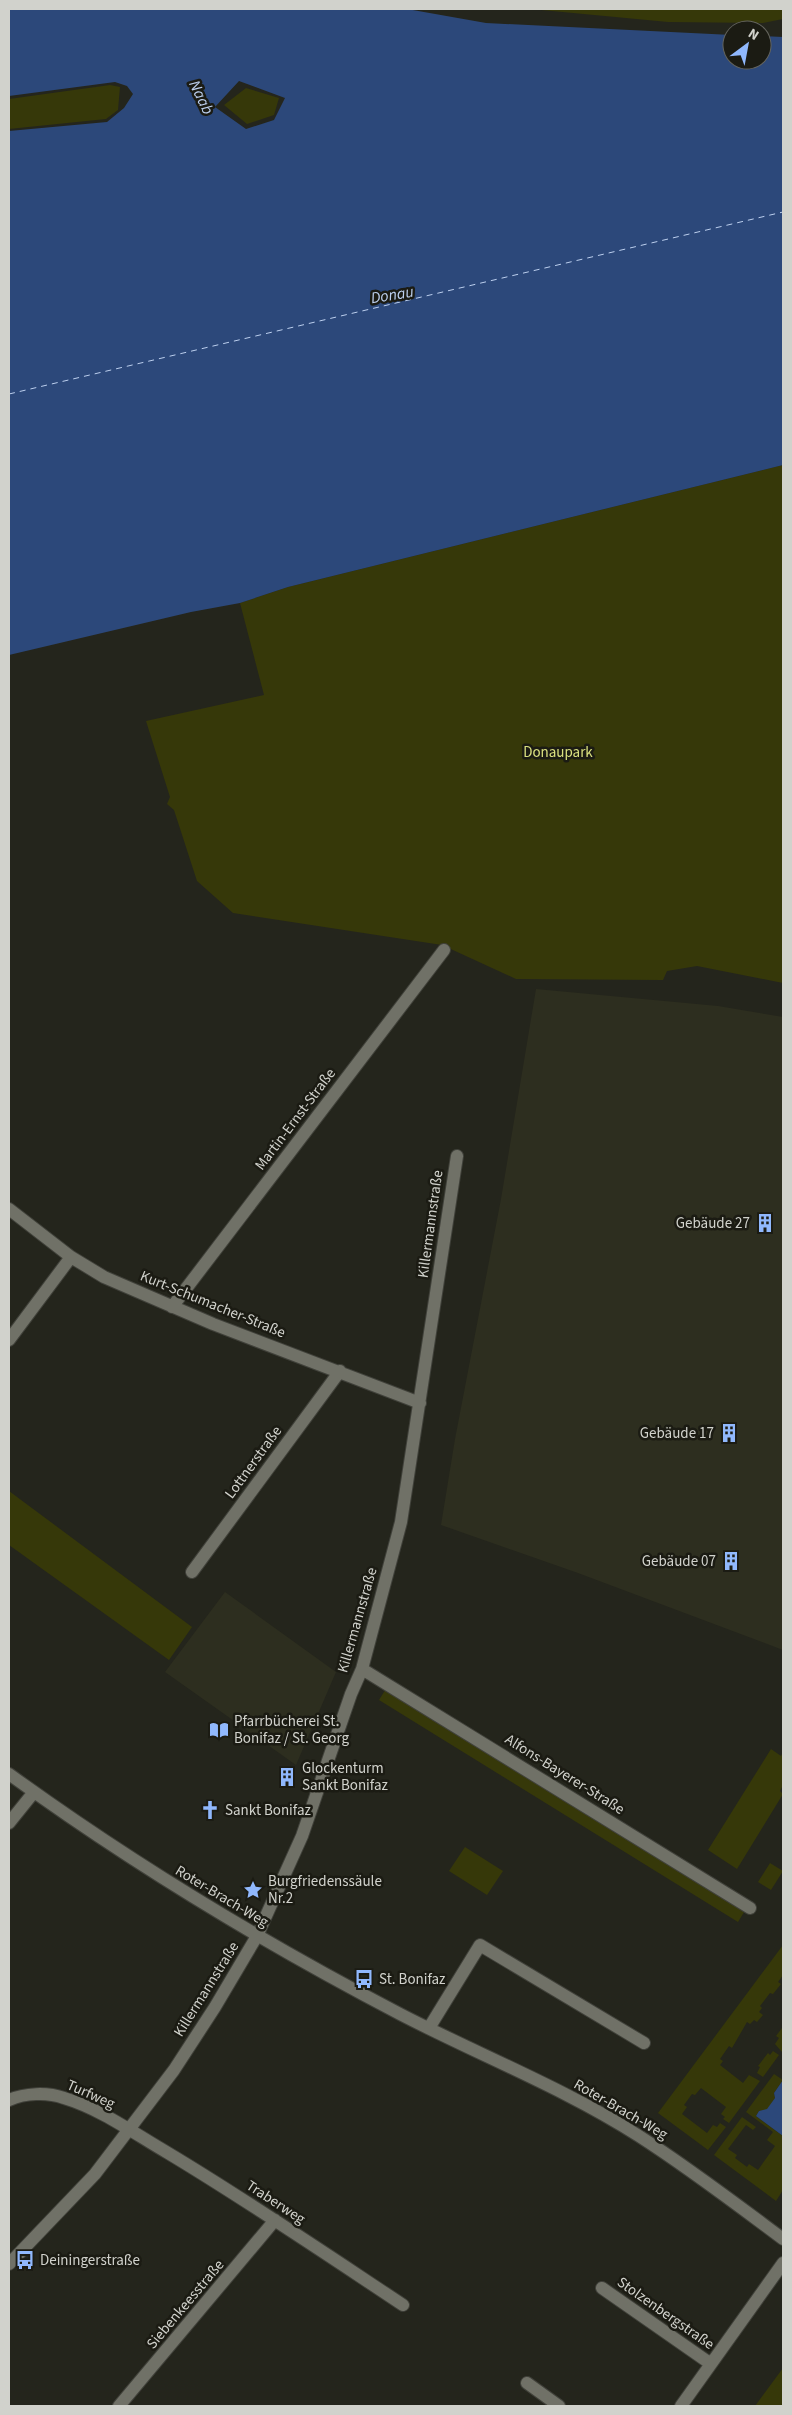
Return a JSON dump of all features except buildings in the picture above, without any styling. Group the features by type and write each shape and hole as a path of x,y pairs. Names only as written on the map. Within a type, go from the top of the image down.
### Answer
{"street":[{"name":"Martin-Ernst-Straße","path":"172,1307 444,950"},
{"name":"Killermannstraße","path":"9,2264 95,2174 174,2070 215,2007 257,1936 302,1836 351,1694 362,1669 400,1522 457,1156"},
{"name":"Kurt-Schumacher-Straße","path":"9,1209 71,1257 104,1277 172,1307 420,1403"},
{"path":"9,1340 71,1257"},
{"name":"Lottnerstraße","path":"192,1572 340,1372"},
{"name":"Alfons-Bayerer-Straße","path":"362,1669 750,1908"},
{"name":"Roter-Brach-Weg","path":"9,1774 174,1887 257,1936 430,2028 626,2128 783,2239"},
{"path":"9,1823 34,1792"},
{"path":"430,2028 480,1945 644,2043"},
{"name":"Turfweg","path":"9,2100 16,2097 40,2094 63,2097 88,2107 130,2130"},
{"name":"Traberweg","path":"130,2130 275,2220 404,2305"},
{"name":"Siebenkeesstraße","path":"119,2406 275,2220"},
{"name":"Stolzenbergstraße","path":"682,2406 783,2263"},
{"name":"Stolzenbergstraße","path":"602,2288 711,2364"},
{"path":"527,2383 559,2406"}],"shaded area":[{"path":"536,989 718,1006 783,1017 783,1650 578,1573 441,1525 455,1439 501,1199"},
{"path":"225,1592 336,1672 296,1765 165,1672"}],"green space":[{"path":"531,9 783,9 783,19 772,21 722,20 722,23 668,22"},
{"path":"110,85 120,87 118,110 106,119 9,129 9,99"},
{"path":"246,88 279,98 274,115 247,124 224,105"},
{"name":"Donaupark","path":"783,465 783,983 697,966 667,971 663,980 516,979 442,945 233,913 197,881 174,810 167,804 170,797 146,721 264,695 240,603 288,587"},
{"path":"9,1491 192,1627 169,1660 9,1545"},
{"path":"387,1687 746,1909 738,1922 379,1700"},
{"path":"771,1749 781,1756 783,1752 783,1785 780,1791 783,1794 737,1869 708,1850"},
{"path":"465,1847 503,1871 487,1895 449,1871"},
{"path":"770,1863 783,1871 771,1890 758,1882"},
{"path":"783,1945 783,1975 778,1982 781,1984 773,1994 770,1993 760,2006 762,2008 759,2012 763,2015 757,2022 754,2020 750,2024 747,2022 732,2048 729,2046 720,2059 723,2061 720,2065 743,2083 749,2075 760,2081 729,2123 723,2119 725,2117 721,2114 726,2107 701,2088 695,2095 692,2094 684,2105 687,2107 682,2114 707,2133 713,2125 717,2127 720,2123 726,2127 708,2150 658,2113"},
{"path":"782,2028 782,2052 775,2044 779,2038 776,2036"},
{"path":"773,2051 779,2055 763,2077 757,2073 760,2067 758,2066 768,2053 770,2055"},
{"path":"774,2074 783,2080 774,2093 775,2098 767,2110 759,2111 756,2116 783,2136 783,2190 776,2201 714,2155 742,2117 756,2127 753,2130 746,2125 728,2149 737,2155 735,2158 747,2167 749,2164 758,2170 775,2146 767,2140 773,2132 746,2112"},
{"path":"783,2368 783,2406 755,2406"}],"water":[{"path":"9,9 407,9 486,23 722,35 722,70 772,70 772,36 783,37 783,465 288,587 240,603 191,612 9,655 9,131 107,122 124,108 133,94 127,86 115,82 9,96","holes":["239,81 285,98 274,120 246,129 215,107"]},
{"path":"783,2080 783,2136 756,2116 759,2111 767,2109 775,2098 774,2093"}],"ferry route":[{"path":"9,394 783,212"}],"place":[{"name":"Gebäude 27","path":"765,1223"},
{"name":"Gebäude 17","path":"729,1433"},
{"name":"Gebäude 07","path":"731,1561"},
{"name":"Pfarrbücherei St. Bonifaz / St. Georg","path":"219,1730"},
{"name":"Glockenturm Sankt Bonifaz","path":"287,1777"},
{"name":"Sankt Bonifaz","path":"210,1810"},
{"name":"Burgfriedenssäule Nr.2","path":"253,1890"},
{"name":"St. Bonifaz","path":"364,1979"},
{"name":"Deiningerstraße","path":"25,2260"}],"water label":[{"name":"Naab","path":"202,97"},
{"name":"Donau","path":"392,294"}]}
